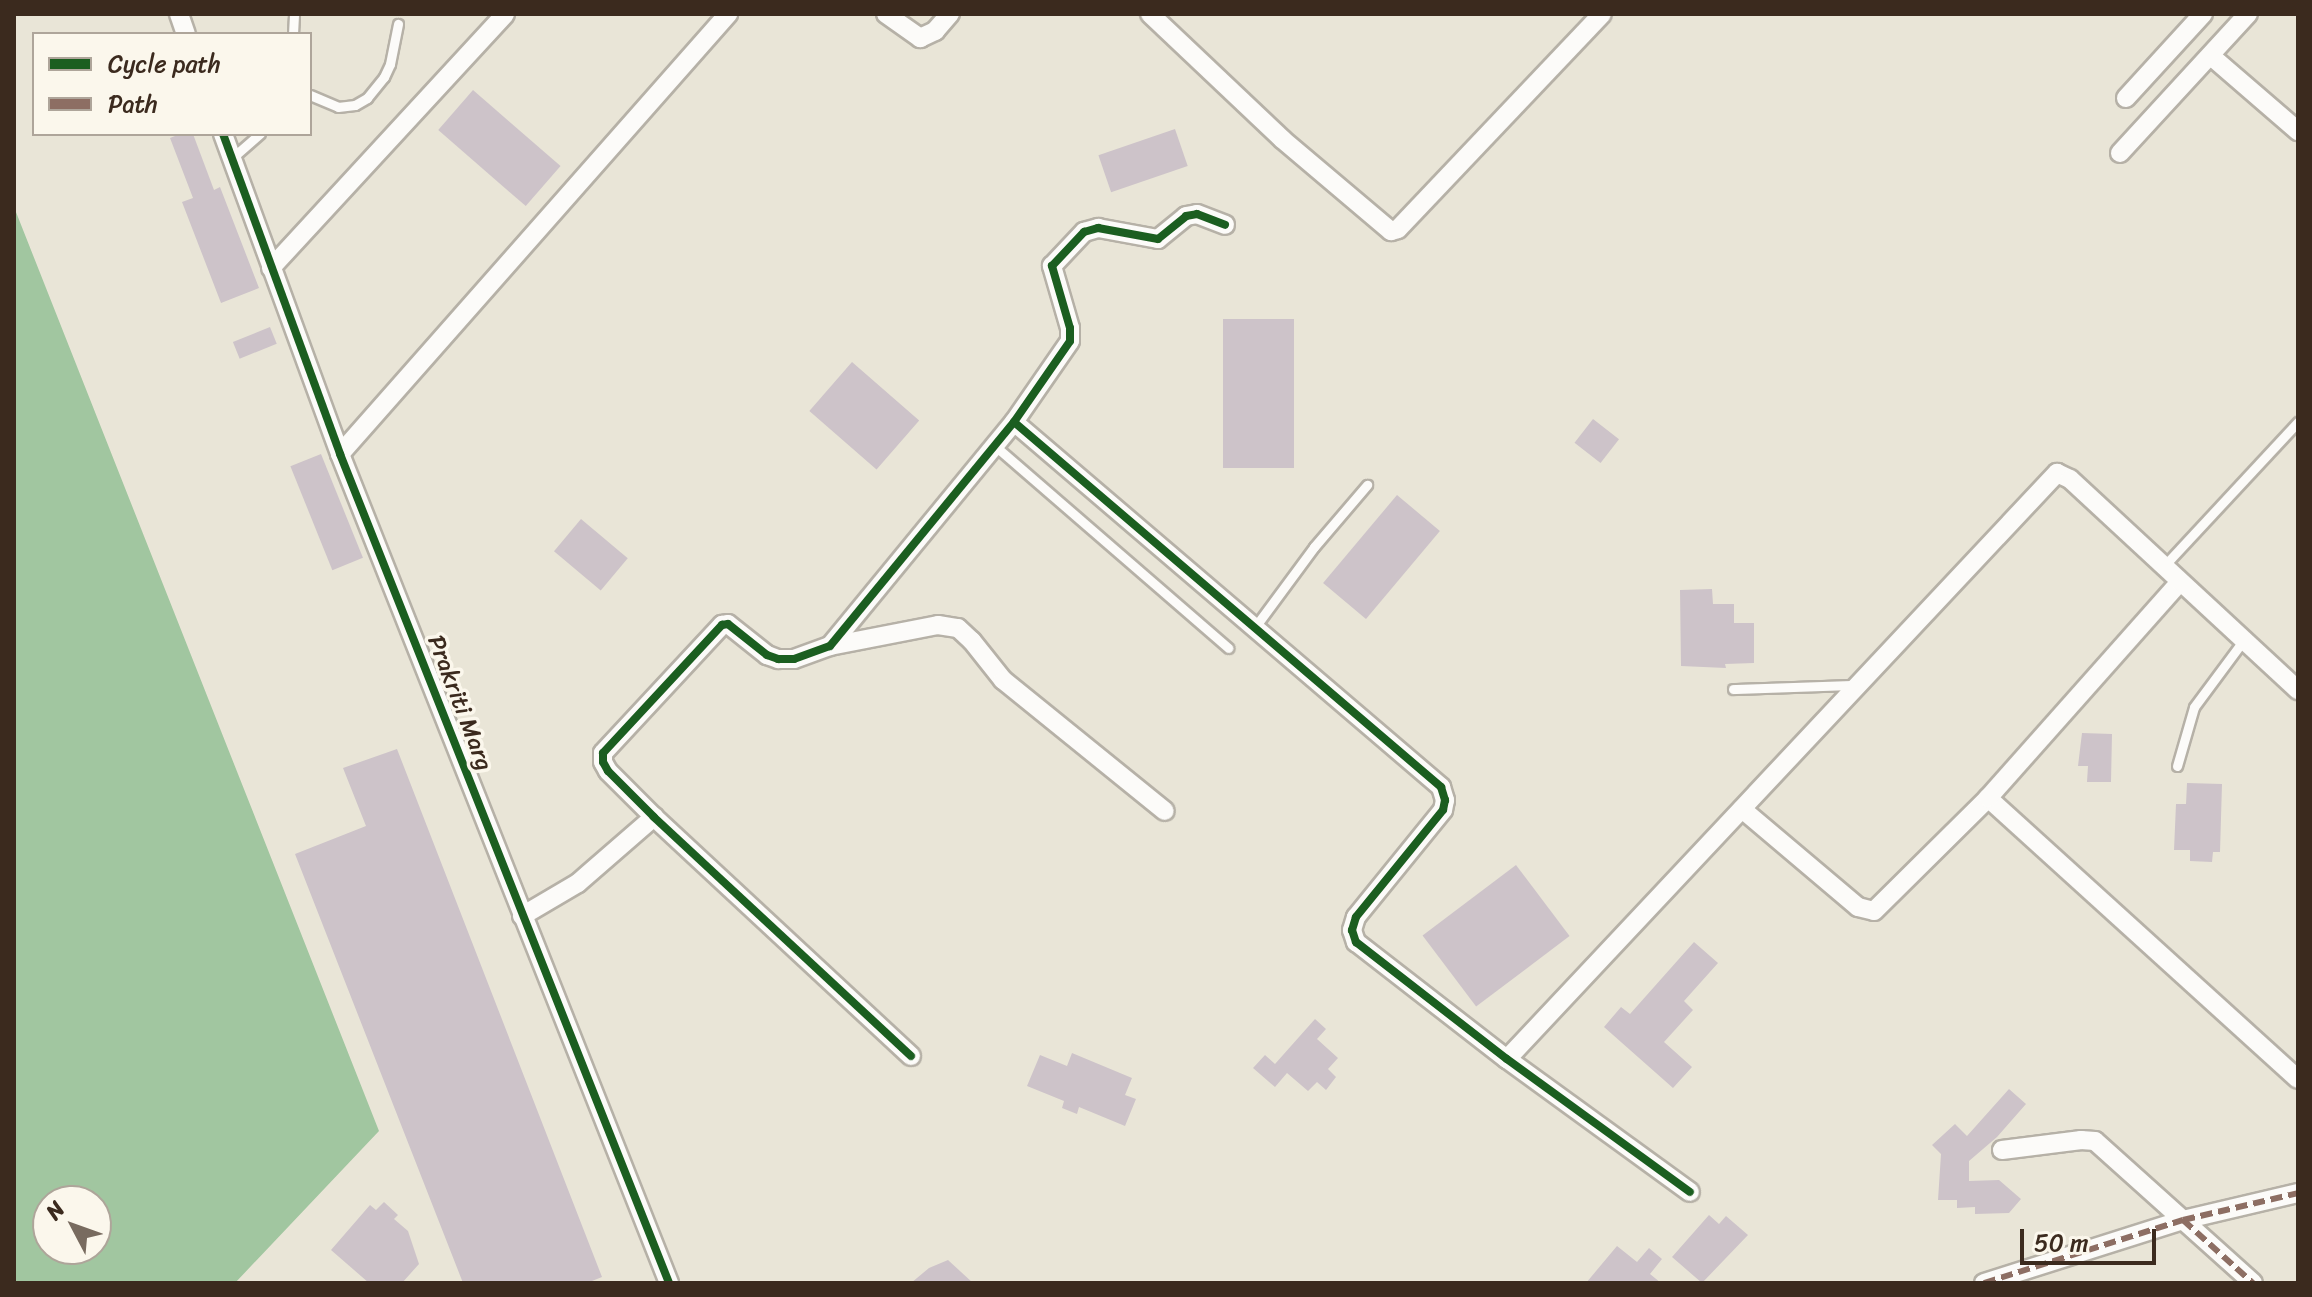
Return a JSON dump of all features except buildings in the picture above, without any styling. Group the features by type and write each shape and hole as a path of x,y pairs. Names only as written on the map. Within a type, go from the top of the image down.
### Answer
{"street":[{"path":"271,268 505,14"},
{"path":"340,454 728,14"},
{"path":"886,14 920,38 935,31 950,14"},
{"path":"1150,14 1282,139 1391,231 1398,229 1602,14"},
{"path":"2126,98 2203,14"},
{"path":"2120,153 2248,14"},
{"path":"2211,56 2298,131"},
{"path":"2159,62 2184,85"},
{"name":"Prakriti Marg","path":"224,136 340,454 669,1283"},
{"path":"830,646 1014,422 1070,341 1070,328 1052,266 1078,237 1098,228 1158,239 1186,216 1197,214 1225,225"},
{"path":"1014,422 1441,787 1445,800 1438,817 1356,917 1352,930 1356,942 1507,1059 1690,1192"},
{"path":"1507,1059 2057,473 2070,479 2298,690"},
{"path":"1742,809 1858,907 1869,912 1882,905 1988,798 2180,582"},
{"path":"911,1056 654,817 608,771 603,762 603,753 722,625 728,624 767,655 778,659 794,659 830,646 938,625 958,628 1003,680 1165,811"},
{"path":"1988,798 2298,1079"},
{"path":"522,916 578,883 654,817"},
{"path":"2002,1150 2090,1139 2253,1283"},
{"path":"1994,1282 2183,1220 2298,1193"}],"lane":[{"path":"312,96 338,107 355,105 367,98 390,64 398,24"},
{"path":"232,158 258,136"},
{"path":"2164,566 2298,422"},
{"path":"994,445 1228,648"},
{"path":"1255,627 1314,547 1367,485"},
{"path":"2177,766 2194,707 2243,641"},
{"path":"1733,689 1857,685"}],"green space":[{"path":"14,207 379,1131 235,1283 14,1283"}],"marked path":[{"path":"1984,1283 2183,1220 2298,1193"},
{"path":"2183,1220 2253,1283"}],"cycle path":[{"path":"224,136 340,454 669,1283"},
{"path":"911,1056 654,817 608,771 603,762 603,753 722,625 728,624 767,655 778,659 794,659 830,646 1014,422 1070,341 1070,328 1052,266 1084,232 1098,228 1158,239 1186,216 1197,214 1225,225"},
{"path":"1014,422 1441,787 1445,800 1443,810 1356,917 1352,930 1356,942 1507,1059 1690,1192"}]}
